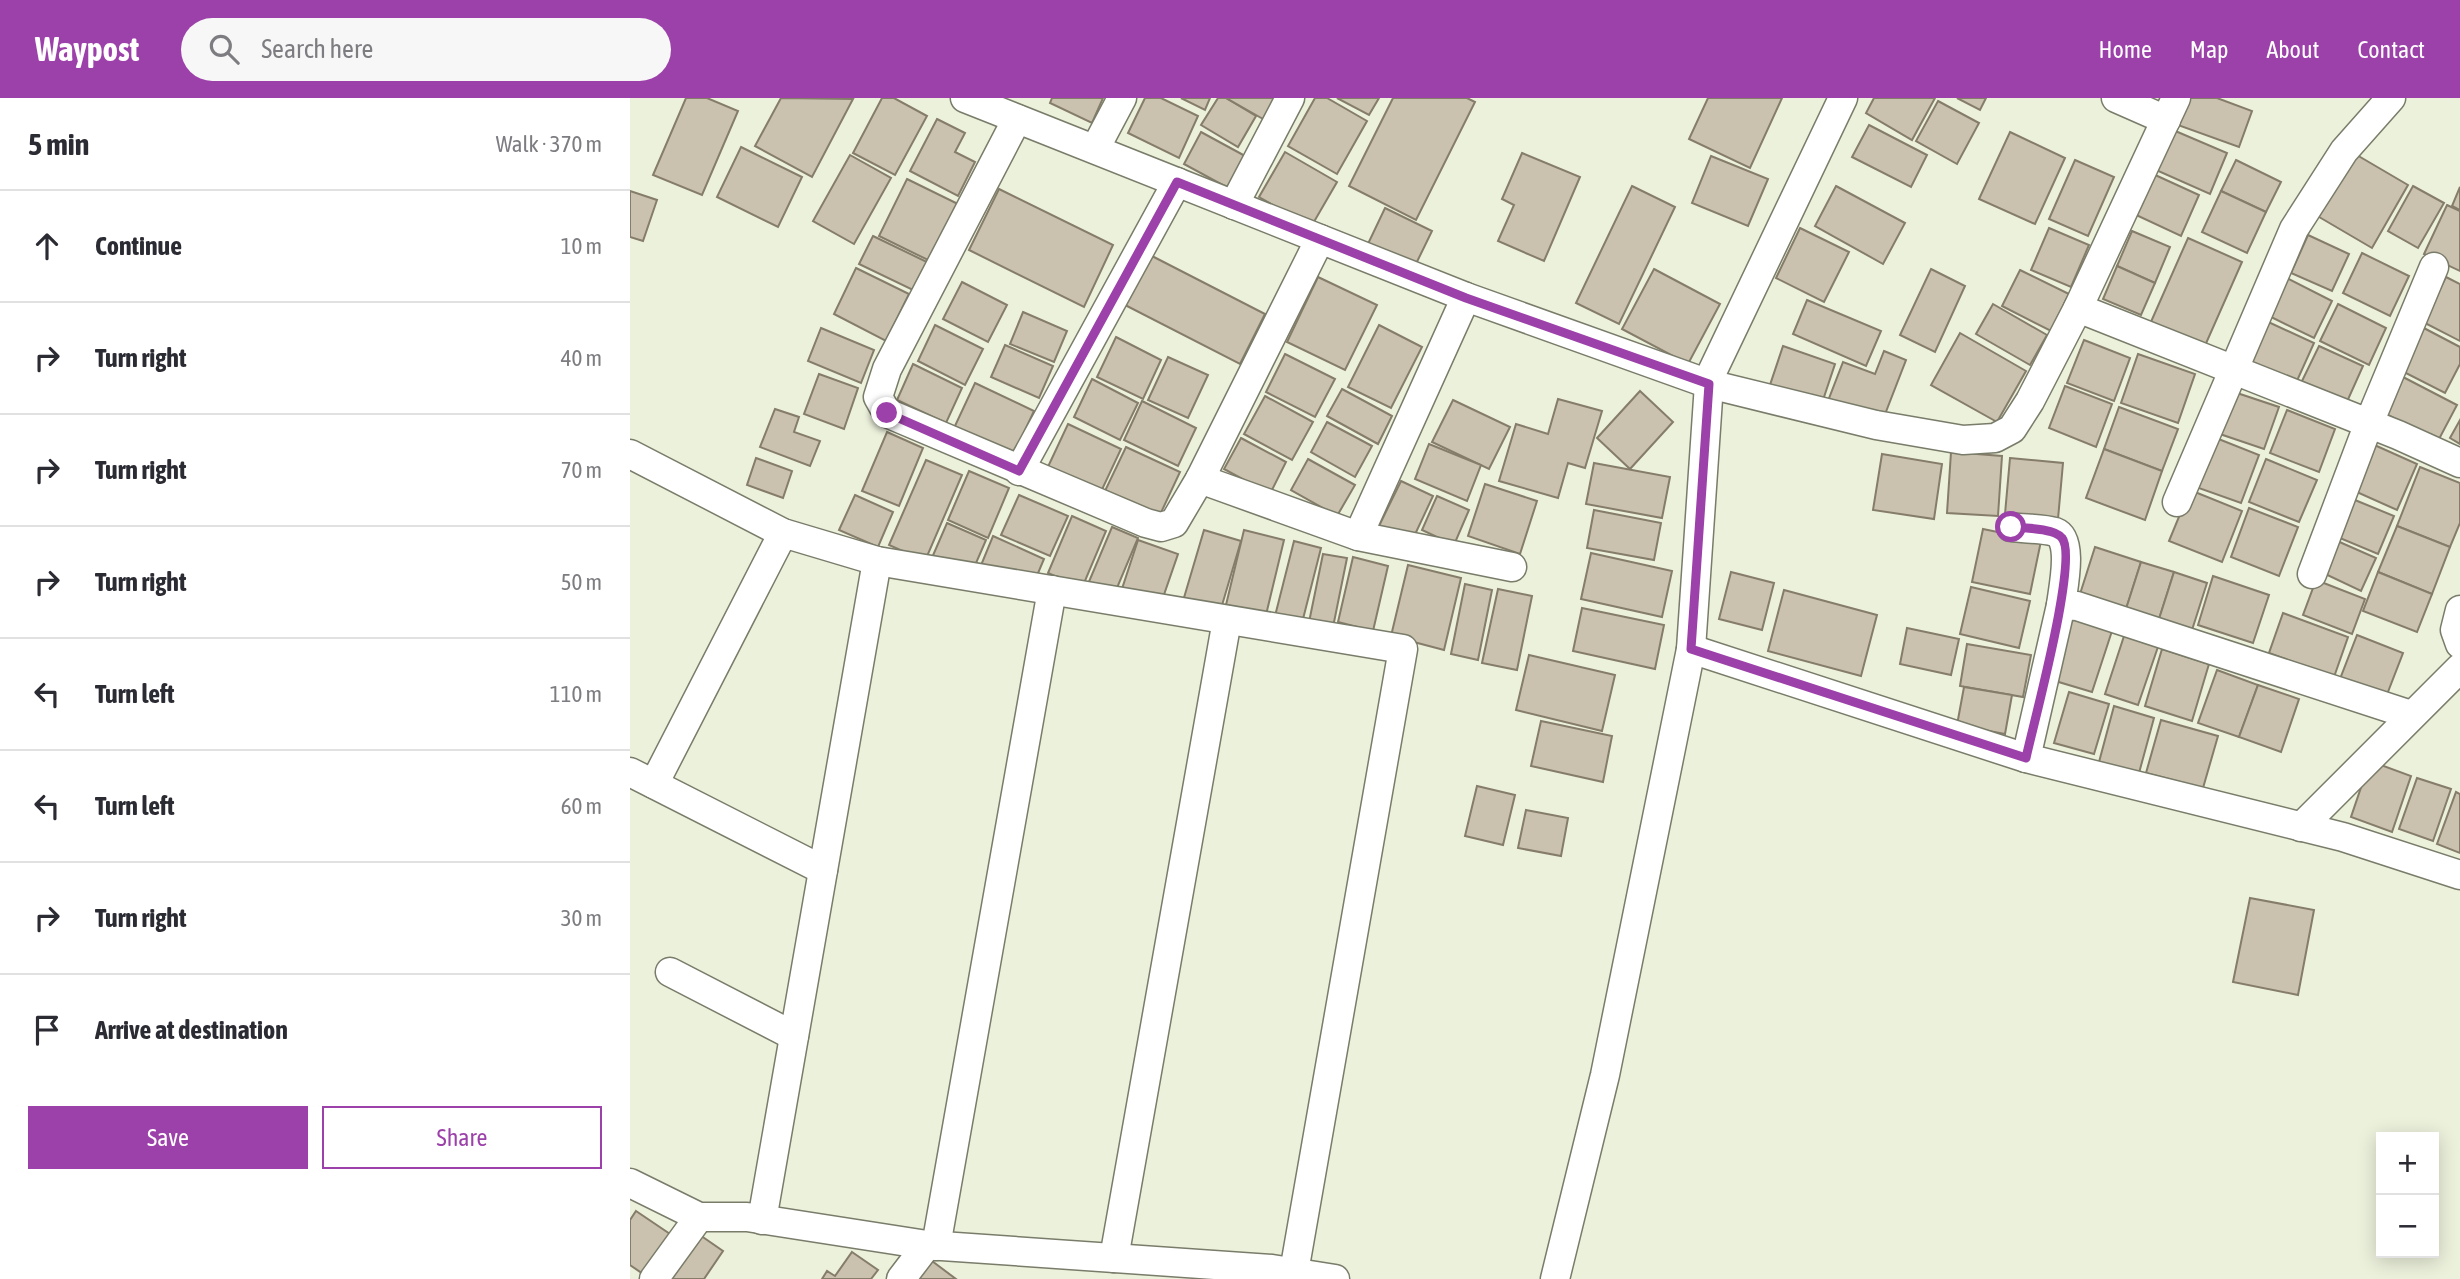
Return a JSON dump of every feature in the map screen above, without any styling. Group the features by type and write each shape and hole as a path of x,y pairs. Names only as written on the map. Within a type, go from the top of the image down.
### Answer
{"street":[{"path":"965,98 1466,298 1709,384 1876,425 1963,440 1995,438 2012,429 2030,401 2078,308 2171,109 2116,98"},
{"path":"1095,149 1122,98"},
{"path":"1234,205 1290,98"},
{"path":"1555,1279 1605,1075 1691,649 1709,384 1713,370 1843,98"},
{"path":"2177,502 2294,229 2344,151 2391,98"},
{"path":"1017,118 887,369 877,397 887,413 1019,471 1161,527 1174,523 1200,479 1320,239"},
{"path":"1019,471 1177,182"},
{"path":"2312,575 2369,423 2434,267"},
{"path":"1358,536 1466,298"},
{"path":"2078,308 2369,423 2460,463"},
{"path":"630,454 783,533 877,561 1403,649 1294,1272"},
{"path":"1200,479 1358,536 1512,567"},
{"path":"2011,527 2056,532 2067,547 2061,604 2026,758"},
{"path":"783,533 642,778 823,870"},
{"path":"762,1220 877,561"},
{"path":"901,1279 932,1246 1052,590"},
{"path":"2061,604 2077,606 2411,715"},
{"path":"2460,610 2455,630 2460,644"},
{"path":"1114,1258 1227,620"},
{"path":"1691,649 2026,758 2343,837 2460,875"},
{"path":"2301,827 2460,667"},
{"path":"670,972 794,1036"},
{"path":"630,1183 698,1217 762,1220 932,1246 1272,1269 1335,1279"},
{"path":"654,1279 698,1217"}],"building":[{"path":"686,98 707,98 738,111 702,195 653,175"},
{"path":"781,98 853,99 812,177 755,146"},
{"path":"882,98 894,98 927,116 895,175 853,153"},
{"path":"1052,98 1103,98 1092,123 1050,103"},
{"path":"1145,98 1161,98 1198,116 1179,158 1128,133"},
{"path":"1181,98 1210,98 1205,110"},
{"path":"1218,98 1226,98 1256,116 1238,147 1201,125"},
{"path":"1226,98 1275,98 1263,119"},
{"path":"1315,98 1327,98 1367,121 1337,174 1288,146"},
{"path":"1337,98 1379,98 1369,115"},
{"path":"1393,98 1467,98 1475,102 1416,220 1349,186"},
{"path":"1708,98 1782,98 1750,168 1689,139"},
{"path":"1874,98 1935,98 1912,140 1866,113"},
{"path":"1957,98 1986,98 1980,110"},
{"path":"2184,98 2217,98 2252,111 2239,147 2175,124"},
{"path":"1938,101 1979,123 1957,164 1916,141"},
{"path":"937,119 965,133 955,152 975,162 958,196 910,171"},
{"path":"1869,125 1927,155 1911,187 1852,157"},
{"path":"2173,130 2227,153 2210,194 2156,170"},
{"path":"1201,132 1247,157 1230,189 1184,164"},
{"path":"2010,132 2065,158 2035,224 1979,199"},
{"path":"741,147 802,177 778,227 717,197"},
{"path":"2350,151 2408,185 2372,248 2314,214"},
{"path":"1285,152 1337,182 1311,227 1259,197"},
{"path":"1522,153 1580,177 1544,261 1498,241 1514,205 1502,199"},
{"path":"850,155 891,178 854,244 813,221"},
{"path":"1711,156 1768,179 1748,226 1692,203"},
{"path":"2075,160 2114,177 2088,236 2049,219"},
{"path":"2236,160 2281,182 2266,212 2221,191"},
{"path":"2153,174 2199,195 2181,236 2134,214"},
{"path":"907,179 958,204 930,261 879,236"},
{"path":"1632,186 1675,207 1619,324 1576,303"},
{"path":"1836,186 1905,223 1883,264 1815,226"},
{"path":"2413,186 2444,203 2418,248 2388,231"},
{"path":"2460,187 2460,210 2452,206"},
{"path":"999,189 1113,245 1084,307 969,250"},
{"path":"630,191 657,200 643,241 630,237"},
{"path":"2221,191 2266,212 2247,253 2202,232"},
{"path":"2447,205 2460,211 2460,271 2424,254"},
{"path":"1385,208 1432,231 1413,270 1366,248"},
{"path":"1800,228 1849,252 1824,302 1776,278"},
{"path":"2049,228 2089,245 2071,287 2031,270"},
{"path":"2132,231 2170,247 2155,283 2117,266"},
{"path":"2308,235 2349,254 2332,291 2291,273"},
{"path":"873,236 929,263 915,291 859,264"},
{"path":"2188,238 2242,262 2204,348 2150,324"},
{"path":"2362,253 2409,276 2390,316 2343,293"},
{"path":"1150,255 1265,314 1240,364 1125,305"},
{"path":"2117,266 2155,283 2141,315 2103,299"},
{"path":"856,268 909,294 886,341 834,314"},
{"path":"1654,269 1720,304 1688,364 1622,329"},
{"path":"1931,269 1965,286 1935,352 1900,335"},
{"path":"2020,270 2069,294 2051,331 2002,306"},
{"path":"1318,277 1377,305 1345,370 1287,342"},
{"path":"2285,277 2332,301 2314,338 2267,315"},
{"path":"2446,277 2460,284 2460,341 2423,322"},
{"path":"962,282 1007,305 988,342 943,319"},
{"path":"1807,300 1881,331 1866,366 1793,334"},
{"path":"1993,304 2047,335 2030,365 1976,334"},
{"path":"2338,304 2386,328 2369,365 2320,341"},
{"path":"1023,312 1067,331 1054,362 1010,344"},
{"path":"2264,320 2314,343 2296,383 2246,359"},
{"path":"935,325 983,349 965,385 918,361"},
{"path":"1379,325 1422,347 1391,408 1348,387"},
{"path":"2420,326 2460,347 2460,364 2445,393 2398,369"},
{"path":"821,328 874,350 861,383 808,361"},
{"path":"1960,333 2026,371 1997,422 1931,385"},
{"path":"1116,337 1161,360 1143,399 1097,377"},
{"path":"2084,340 2130,358 2114,401 2067,383"},
{"path":"1005,345 1053,366 1039,398 991,377"},
{"path":"1783,346 1835,364 1822,403 1770,385"},
{"path":"2319,346 2363,366 2346,404 2301,383"},
{"path":"1884,351 1906,360 1882,422 1828,401 1843,362 1875,374"},
{"path":"1285,354 1335,379 1315,417 1266,392"},
{"path":"2138,354 2195,374 2178,423 2121,403"},
{"path":"1168,357 1208,375 1188,418 1148,400"},
{"path":"913,364 962,388 946,423 897,400"},
{"path":"819,374 858,388 844,429 804,414"},
{"path":"2403,377 2457,405 2438,441 2384,413"},
{"path":"1092,379 1138,403 1120,440 1074,417"},
{"path":"975,383 1034,411 1013,456 954,428"},
{"path":"2065,386 2112,404 2096,447 2049,428"},
{"path":"1342,389 1392,416 1378,444 1327,416"},
{"path":"2228,390 2279,407 2264,449 2214,432"},
{"path":"1640,391 1673,422 1630,469 1597,438"},
{"path":"1265,396 1313,422 1292,460 1244,434"},
{"path":"1558,399 1602,411 1585,468 1568,463 1558,498 1499,481 1516,424 1548,434"},
{"path":"1453,400 1510,427 1489,469 1432,442"},
{"path":"1142,401 1196,428 1178,466 1124,440"},
{"path":"2119,407 2178,429 2162,471 2104,449"},
{"path":"775,409 799,417 794,432 820,441 810,466 760,447"},
{"path":"2287,410 2335,429 2319,472 2270,453"},
{"path":"2460,420 2460,444 2450,438"},
{"path":"1327,422 1372,446 1355,477 1311,452"},
{"path":"1068,424 1121,449 1099,496 1046,471"},
{"path":"887,432 923,448 899,506 862,491"},
{"path":"2211,436 2259,455 2241,503 2193,486"},
{"path":"1241,438 1286,462 1270,494 1224,469"},
{"path":"2370,443 2417,464 2397,510 2350,489"},
{"path":"1429,444 1481,465 1467,501 1415,479"},
{"path":"1126,447 1180,472 1158,519 1104,493"},
{"path":"2104,449 2162,471 2145,520 2086,498"},
{"path":"1951,452 2002,456 1998,516 1947,513"},
{"path":"1882,454 1942,464 1934,519 1873,510"},
{"path":"756,458 792,471 783,498 747,485"},
{"path":"2010,458 2063,463 2058,519 2005,514"},
{"path":"1308,459 1355,485 1337,516 1291,490"},
{"path":"2266,459 2317,480 2299,522 2249,502"},
{"path":"926,460 962,475 925,561 889,545"},
{"path":"1594,463 1670,477 1662,518 1586,504"},
{"path":"2420,467 2460,483 2460,523 2450,547 2397,526"},
{"path":"969,471 1009,488 988,538 948,520"},
{"path":"1401,481 1433,496 1411,543 1378,528"},
{"path":"1485,484 1537,501 1520,554 1468,536"},
{"path":"2190,490 2242,511 2222,562 2169,541"},
{"path":"855,495 893,512 878,547 839,530"},
{"path":"1019,495 1068,516 1050,556 1001,535"},
{"path":"1437,496 1469,510 1454,545 1422,530"},
{"path":"2350,498 2394,516 2378,554 2335,536"},
{"path":"2249,508 2298,527 2279,576 2231,557"},
{"path":"1594,510 1661,523 1654,560 1587,548"},
{"path":"1072,516 1106,531 1082,588 1048,573"},
{"path":"947,523 986,540 970,577 931,560"},
{"path":"2397,526 2450,547 2432,594 2378,572"},
{"path":"1112,527 1138,538 1114,595 1088,584"},
{"path":"1983,529 2041,541 2030,594 1972,582"},
{"path":"1204,530 1241,541 1220,612 1183,601"},
{"path":"1244,530 1284,540 1265,619 1225,609"},
{"path":"993,536 1044,559 1028,597 977,575"},
{"path":"1138,540 1178,554 1158,612 1119,598"},
{"path":"2335,540 2376,558 2361,591 2321,572"},
{"path":"1294,541 1321,548 1302,623 1275,616"},
{"path":"2095,547 2141,562 2126,609 2080,594"},
{"path":"1591,553 1672,571 1662,617 1581,599"},
{"path":"1323,554 1347,558 1332,632 1308,627"},
{"path":"1353,557 1388,566 1373,631 1338,622"},
{"path":"2141,562 2174,572 2159,619 2126,609"},
{"path":"1408,565 1461,578 1444,650 1391,636"},
{"path":"1731,572 1774,583 1762,630 1719,619"},
{"path":"2174,572 2207,583 2192,630 2159,619"},
{"path":"2378,572 2432,594 2417,632 2363,611"},
{"path":"2213,576 2269,595 2253,643 2198,625"},
{"path":"2316,580 2365,599 2352,634 2303,615"},
{"path":"1465,584 1492,590 1478,660 1451,654"},
{"path":"1971,587 2030,601 2019,648 1960,634"},
{"path":"1498,589 1532,596 1517,670 1482,663"},
{"path":"1784,590 1877,615 1861,676 1768,651"},
{"path":"1582,608 1664,625 1655,669 1573,651"},
{"path":"2283,613 2348,637 2334,677 2269,653"},
{"path":"2072,618 2112,631 2092,692 2052,680"},
{"path":"1907,628 1959,639 1951,675 1900,664"},
{"path":"2125,633 2159,644 2138,705 2105,694"},
{"path":"2357,635 2403,653 2386,697 2340,679"},
{"path":"1967,644 2031,655 2023,697 1960,686"},
{"path":"2162,649 2209,664 2192,721 2145,706"},
{"path":"1529,655 1615,675 1602,731 1516,710"},
{"path":"2217,670 2258,685 2239,737 2198,723"},
{"path":"2258,685 2299,699 2281,752 2239,737"},
{"path":"1964,687 2012,695 2005,734 1957,725"},
{"path":"2069,692 2109,704 2094,754 2054,743"},
{"path":"2114,706 2154,718 2139,773 2099,762"},
{"path":"2161,720 2218,736 2203,788 2146,773"},
{"path":"1541,721 1612,736 1603,782 1531,766"},
{"path":"2370,761 2411,776 2392,832 2351,817"},
{"path":"2417,778 2451,789 2433,841 2399,829"},
{"path":"1477,786 1515,795 1503,845 1465,836"},
{"path":"2456,792 2460,794 2460,853 2437,844"},
{"path":"1526,810 1568,818 1561,856 1518,848"},
{"path":"2250,898 2314,910 2298,995 2233,982"},
{"path":"636,1211 673,1236 646,1276 630,1265 630,1220"},
{"path":"697,1233 723,1251 704,1279 674,1279 667,1274"},
{"path":"852,1252 878,1270 871,1279 822,1279 827,1271 835,1276"},
{"path":"928,1258 956,1279 913,1279"}],"route":[{"path":"887,413 1019,471 1177,182 1466,298 1709,384 1691,649 2026,758 2061,604 2067,547 2056,532 2011,527"}]}
